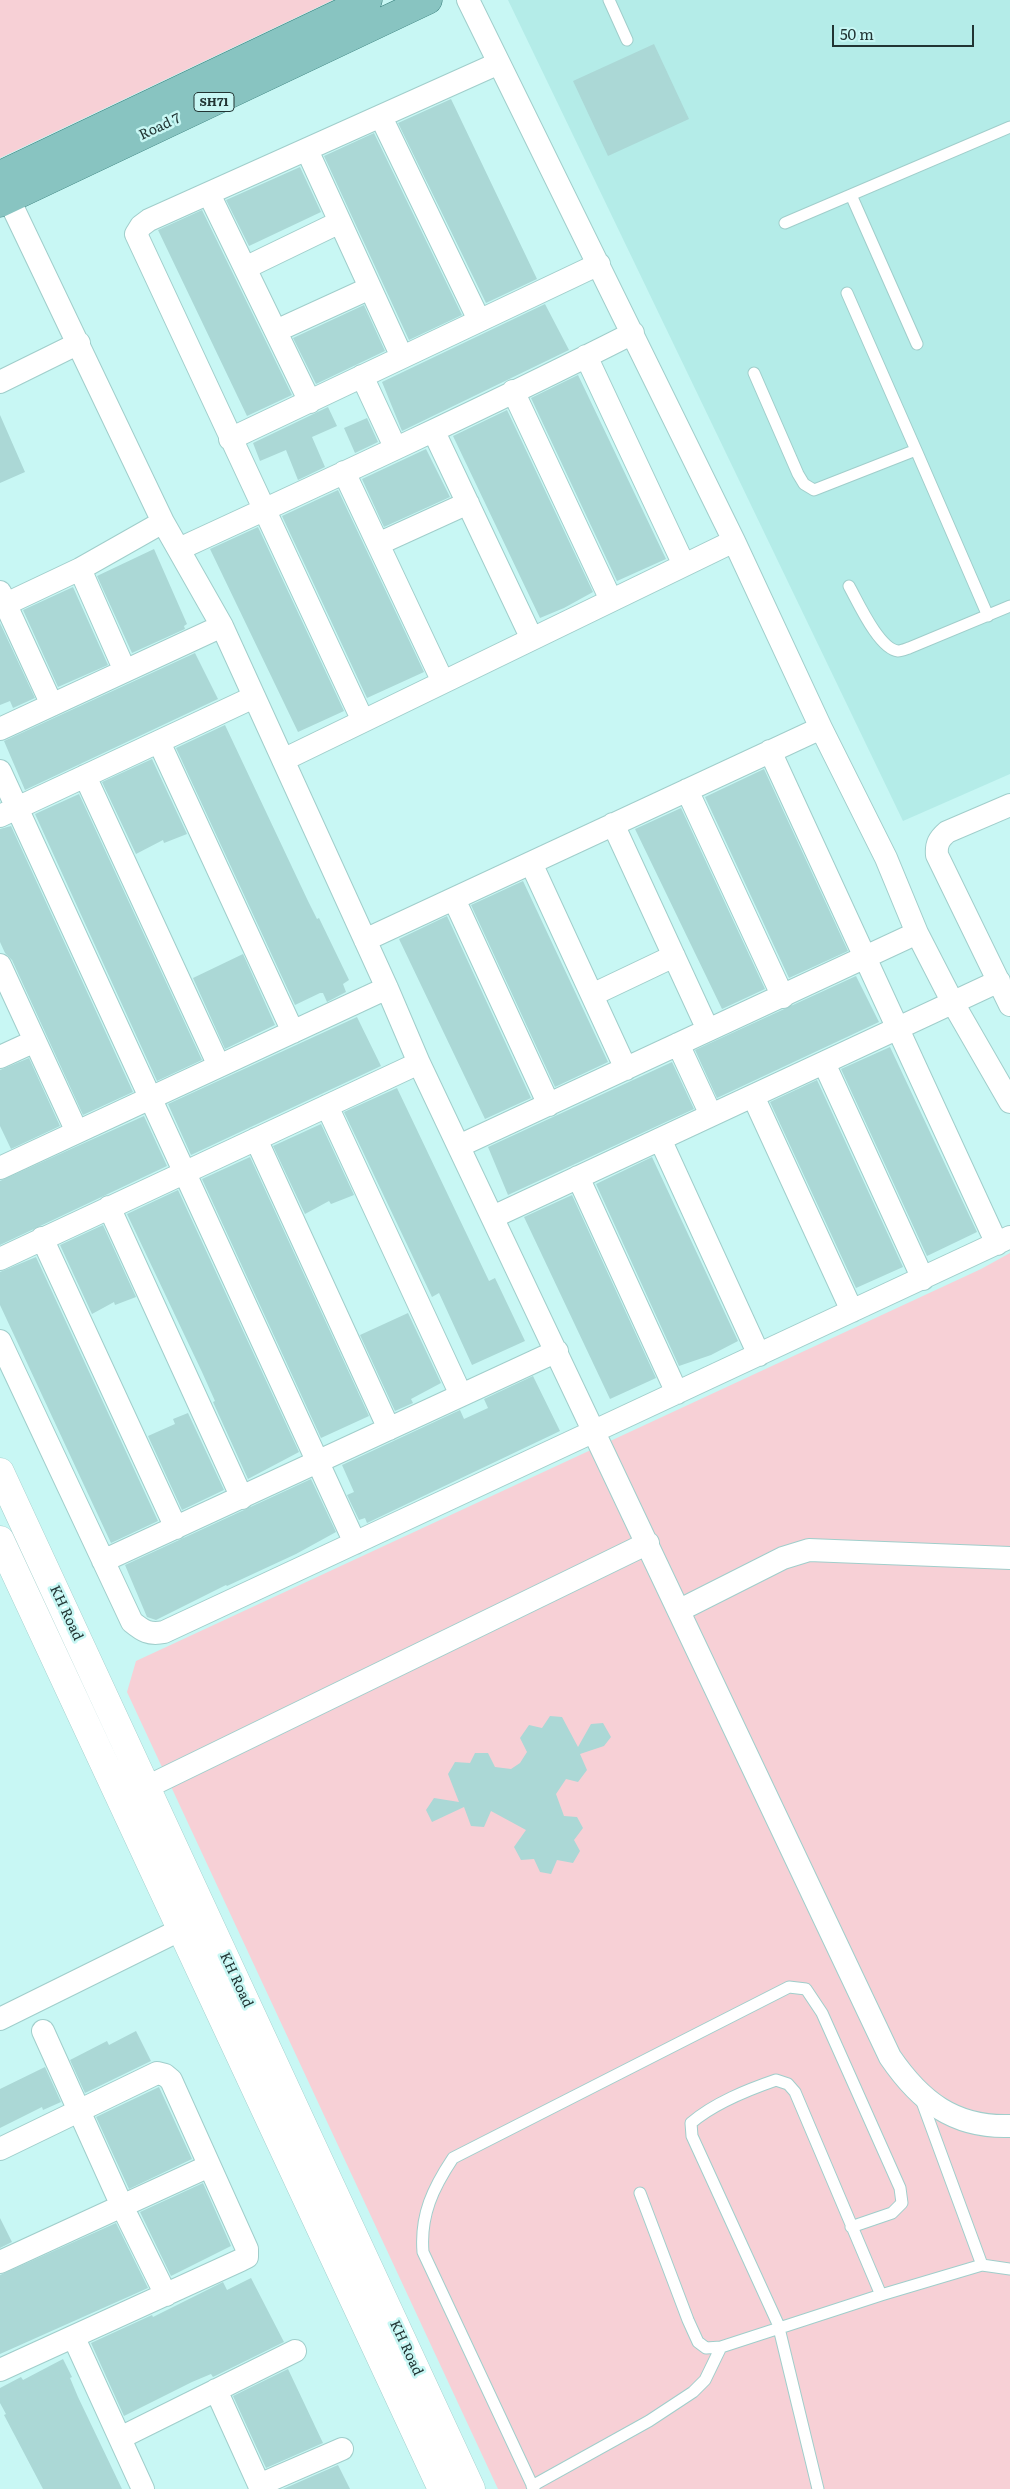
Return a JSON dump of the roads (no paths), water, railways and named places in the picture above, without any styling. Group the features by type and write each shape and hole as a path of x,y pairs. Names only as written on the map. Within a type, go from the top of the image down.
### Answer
{"main road":[{"name":"Road 7","path":"2,190 368,0"},
{"name":"Road 7","path":"2,190 428,0"},
{"name":"KH Road","path":"0,1472 471,2489"},
{"name":"KH Road","path":"0,1540 442,2489"}],"street":[{"path":"468,0 734,541 821,728 886,858 917,933 953,1003 1010,1102"},
{"path":"363,721 136,234 141,226 150,220 500,63"},
{"path":"382,117 479,320"},
{"path":"307,150 402,357"},
{"path":"2,190 79,343 164,522 222,626 387,988 419,1063 680,1610 890,2057 920,2095 957,2119 1010,2126"},
{"path":"209,194 310,402"},
{"path":"245,268 340,222"},
{"path":"230,439 599,264"},
{"path":"276,332 370,288"},
{"path":"179,549 395,447 434,432 513,391 633,333"},
{"path":"3,373 79,343"},
{"path":"586,356 684,565"},
{"path":"362,376 395,447"},
{"path":"513,391 611,600"},
{"path":"434,432 532,639"},
{"path":"344,472 443,682"},
{"path":"378,544 468,503"},
{"path":"52,705 3,598 80,570 164,522"},
{"path":"283,760 734,541"},
{"path":"80,570 125,671"},
{"path":"0,729 222,626"},
{"path":"8,812 254,697"},
{"path":"365,940 821,728"},
{"path":"159,742 293,1032"},
{"path":"0,1341 132,1622 152,1635 164,1632 1004,1241 898,1028 770,751"},
{"path":"0,771 8,812 150,1098 355,1543"},
{"path":"85,776 219,1066"},
{"path":"687,790 783,997"},
{"path":"1010,805 947,832 939,839 936,848 937,855 1010,1005"},
{"path":"613,824 708,1030"},
{"path":"531,863 626,1069"},
{"path":"454,899 549,1105"},
{"path":"459,1146 783,997 917,933"},
{"path":"592,995 674,956"},
{"path":"0,965 77,1132"},
{"path":"493,1217 999,982"},
{"path":"2,1163 77,1132 387,988"},
{"path":"0,1058 35,1041"},
{"path":"678,1044 711,1115"},
{"path":"0,1259 419,1063"},
{"path":"824,1063 923,1278"},
{"path":"753,1096 852,1312"},
{"path":"328,1106 461,1396"},
{"path":"256,1139 389,1429"},
{"path":"660,1140 759,1355"},
{"path":"578,1177 678,1393"},
{"path":"109,1207 242,1498"},
{"path":"42,1238 176,1528"},
{"path":"103,1561 557,1351"},
{"path":"147,1787 648,1543"},
{"path":"680,1610 783,1558 809,1550 1010,1558"},
{"path":"0,2019 207,1916"},
{"path":"43,2031 122,2206 166,2295"},
{"path":"0,2149 157,2073 165,2075 171,2080 247,2249 247,2257 74,2338 0,2370"},
{"path":"0,2262 209,2166"},
{"path":"74,2338 143,2489"},
{"path":"120,2438 296,2351"},
{"path":"216,2390 260,2487 342,2449"}],"lane":[{"path":"609,0 627,40"},
{"path":"785,223 1010,127"},
{"path":"851,195 917,344"},
{"path":"847,293 988,616"},
{"path":"754,373 798,474 804,484 814,490 916,450"},
{"path":"849,586 878,637 888,647 898,651 1010,606"},
{"path":"721,2347 705,2380 693,2392 650,2421 533,2487 423,2252 421,2230 435,2184 453,2158 789,1987 806,1989 822,2013 900,2188 902,2203 892,2214 851,2227"},
{"path":"818,2489 779,2330 692,2136 691,2123 704,2112 763,2084 776,2080 788,2084 795,2092 880,2295"},
{"path":"920,2095 982,2266"},
{"path":"640,2193 698,2342 706,2348 721,2347 779,2330 880,2295 982,2266 1010,2269"}]}
